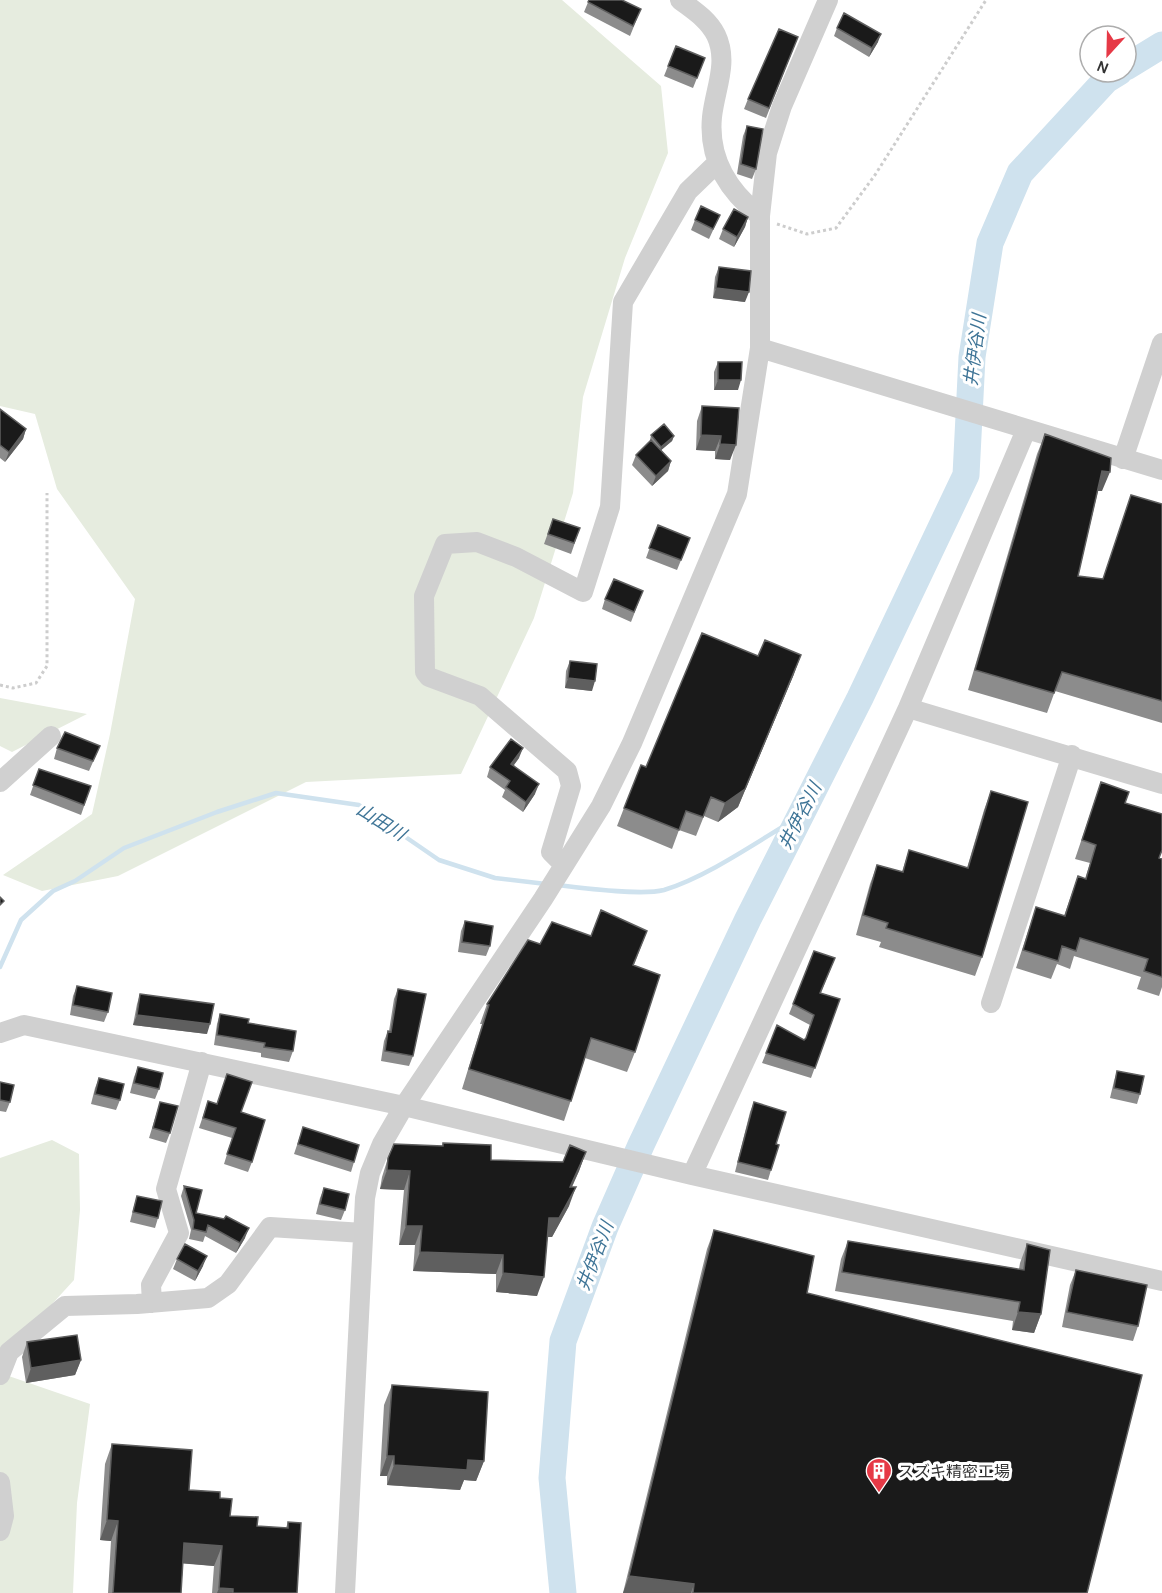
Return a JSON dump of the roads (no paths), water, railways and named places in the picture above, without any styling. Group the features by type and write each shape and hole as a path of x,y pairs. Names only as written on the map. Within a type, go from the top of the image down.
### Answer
{"street":[{"path":"680,0 707,21 720,46 720,80 712,118 716,164 740,200 760,216"},
{"path":"345,1593 365,1198 370,1173 382,1144 404,1107 543,899 601,806 632,743 737,494 747,447 760,348 760,216 767,153 782,106 828,0"},
{"path":"561,869 551,852 571,786 567,771 480,696 429,677 425,672 424,596 445,543 477,542 516,558 583,592 610,507 623,302 688,191 716,164"},
{"path":"1123,459 1162,342"},
{"path":"760,348 939,400 1019,428 1162,470"},
{"path":"692,1175 908,708 1019,428"},
{"path":"908,708 1072,754 1162,784"},
{"path":"0,782 51,736"},
{"path":"991,1003 1072,754"},
{"path":"0,1033 24,1025 202,1062 692,1175 1162,1279"},
{"path":"152,1303 151,1285 179,1233 166,1189 202,1062"},
{"path":"0,1375 9,1352 65,1306 152,1303 208,1298 228,1284 270,1227 363,1233"},
{"path":"0,1482 4,1516 0,1531"}],"waterway":[{"name":"井伊谷川","path":"1138,60 1162,45"},
{"name":"山田川","path":"563,1593 552,1478 563,1341 605,1227 641,1145 748,919 860,698 966,475 972,357 990,243 1020,173 1102,84"},
{"name":"山田川","path":"0,967 21,920 53,891 75,881 124,848 217,812 276,793 359,805 439,860 495,878 546,884"},
{"name":"山田川","path":"557,885 627,892 664,890 716,867 799,817"}],"place":[{"name":"スズキ精密工場","path":"879,1494"}]}
